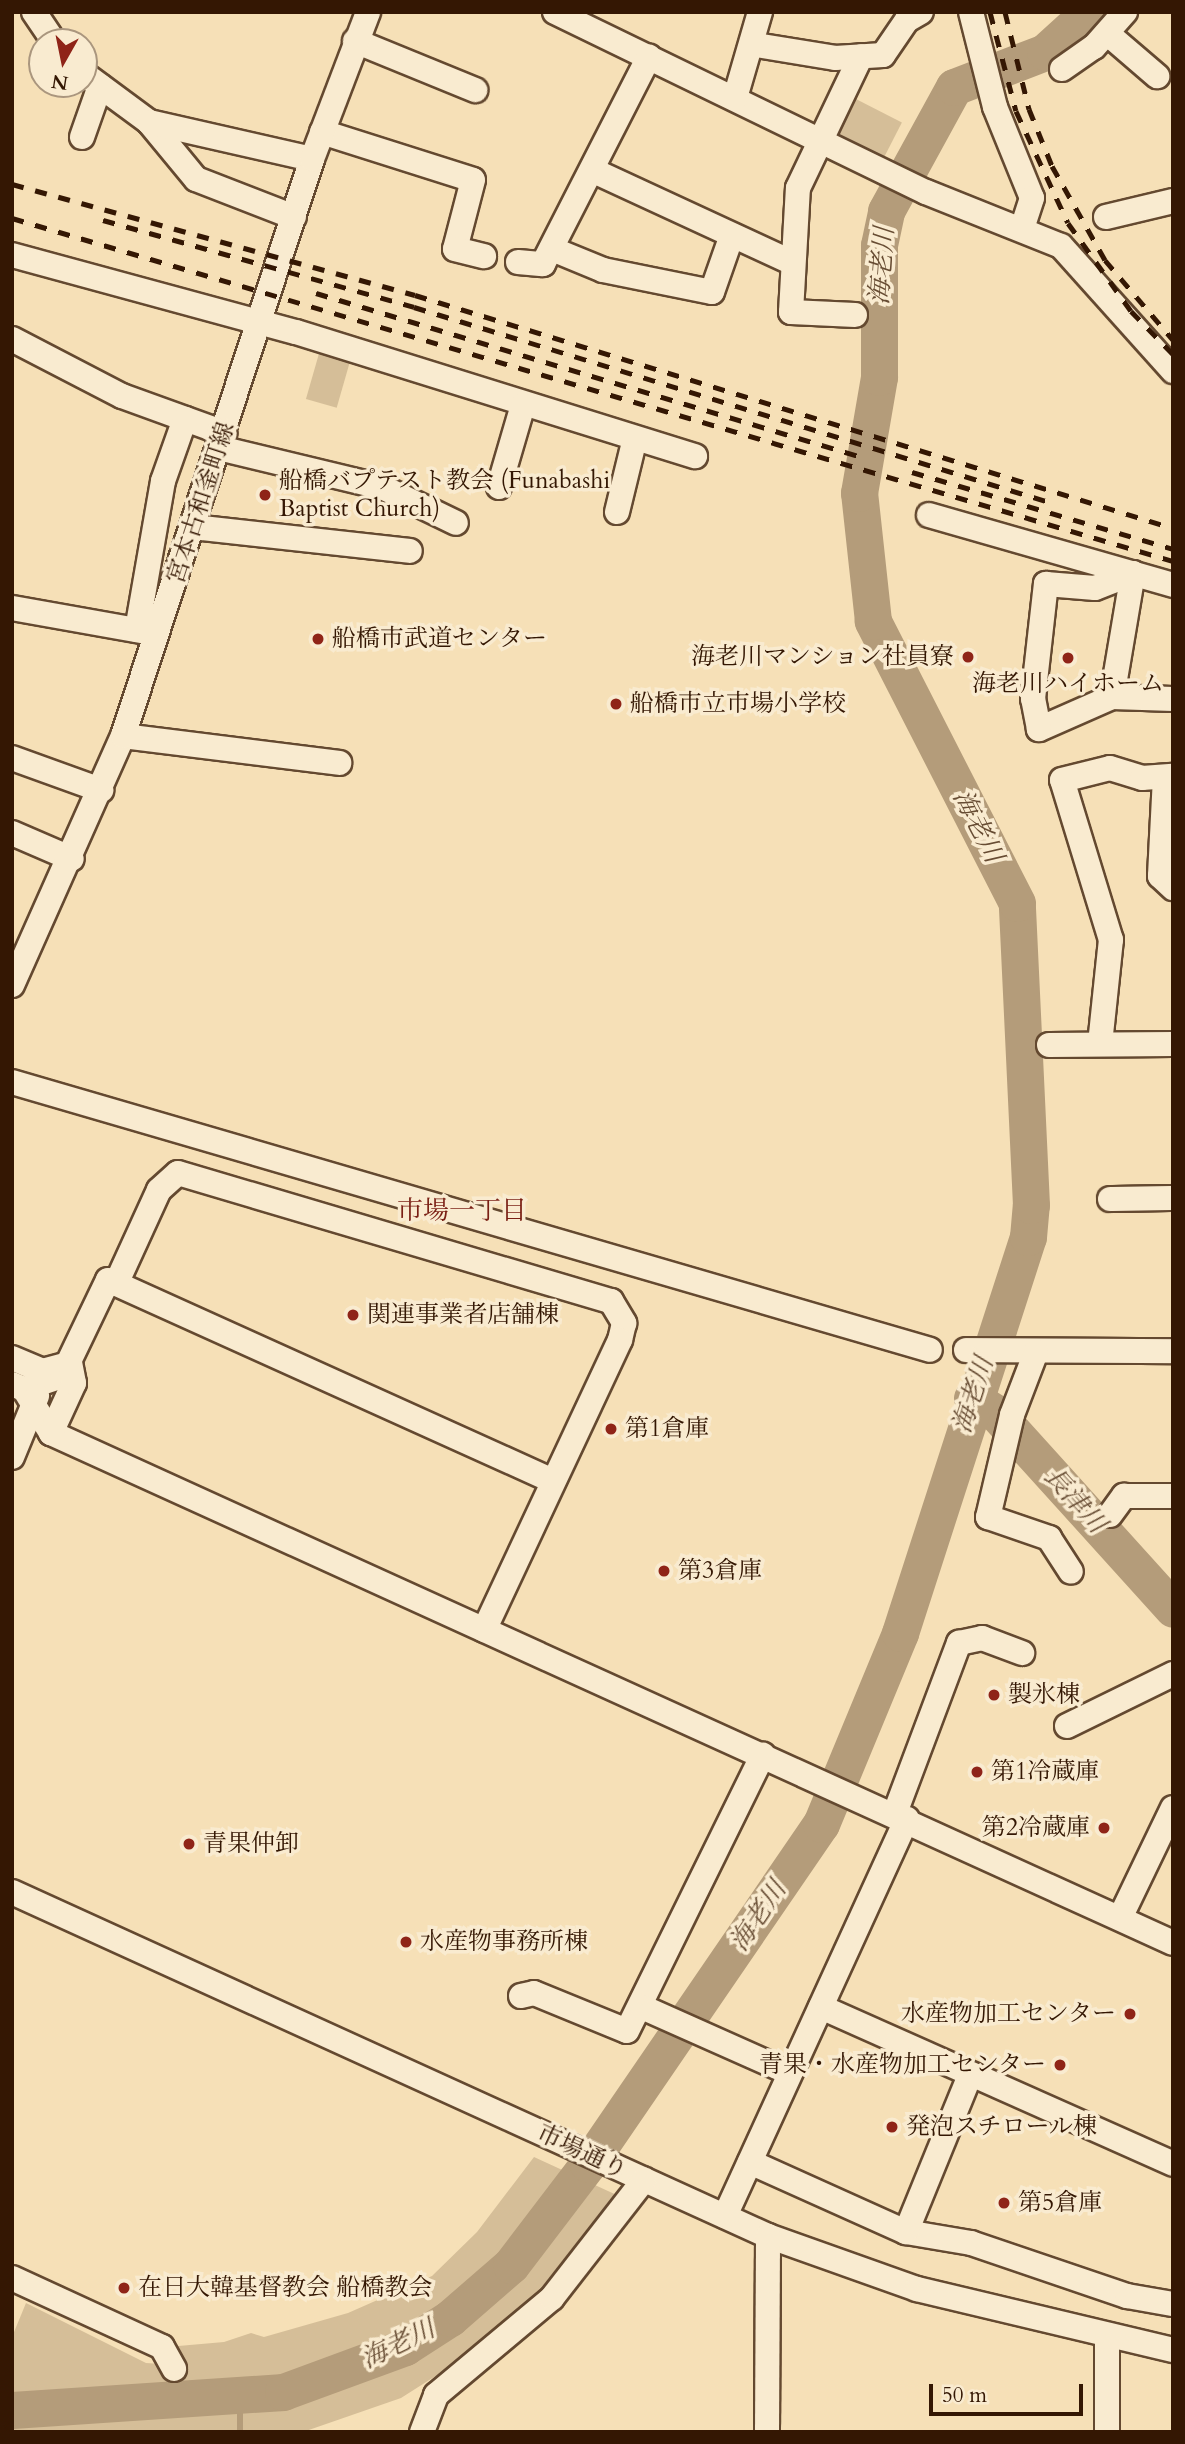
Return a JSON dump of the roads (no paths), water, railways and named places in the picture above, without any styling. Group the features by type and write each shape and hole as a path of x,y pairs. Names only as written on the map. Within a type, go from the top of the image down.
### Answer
{"street":[{"path":"34,12 45,28"},
{"name":"宮本古和釜町線","path":"14,978 72,859 122,736 147,632 193,527 321,132 368,12"},
{"path":"555,12 822,140 884,173 1061,246 1173,371"},
{"path":"735,98 756,45 760,12"},
{"path":"971,12 979,58 990,93 1032,198 1022,229"},
{"path":"1062,68 1108,34 1125,12"},
{"path":"756,45 861,56 883,55 910,15"},
{"path":"1108,34 1157,76"},
{"path":"355,41 475,90"},
{"path":"855,315 791,312 798,188 861,56"},
{"path":"519,262 544,264 594,171 649,57"},
{"path":"98,84 149,122 196,180 293,217"},
{"path":"82,137 89,98"},
{"path":"149,122 312,159"},
{"path":"321,132 473,180 455,249 484,256"},
{"path":"594,171 793,263"},
{"path":"1106,218 1173,201"},
{"path":"552,249 603,270 712,292 732,235"},
{"path":"12,255 695,456"},
{"path":"12,339 185,419 221,441 383,487 456,523"},
{"path":"499,488 523,405"},
{"path":"12,608 147,632 163,481 185,419"},
{"path":"617,512 635,438"},
{"path":"929,514 1173,584"},
{"path":"193,527 410,551"},
{"path":"1112,697 1125,570"},
{"path":"1125,570 1095,589 1046,584 1033,699 1039,729 1112,697 1173,699"},
{"path":"122,736 339,763"},
{"path":"12,758 101,790"},
{"path":"1100,1044 1111,940 1062,780 1110,768 1142,778 1169,777 1160,876 1173,888"},
{"path":"12,832 72,859"},
{"path":"1049,1045 1173,1044"},
{"path":"12,1082 930,1350"},
{"path":"116,1284 159,1190 177,1173 599,1295 619,1309 620,1340 484,1630"},
{"path":"1110,1199 1173,1198"},
{"path":"27,1380 62,1376 108,1280 553,1481"},
{"path":"966,1350 1173,1351"},
{"path":"1027,1352 988,1517 1049,1538 1071,1572"},
{"path":"54,1425 74,1383 69,1363"},
{"path":"27,1380 54,1425 484,1630 863,1798 1173,1943"},
{"path":"12,1457 27,1380"},
{"path":"1110,1515 1124,1496 1173,1496"},
{"path":"725,2216 821,2007 901,1816 959,1643 982,1638 1023,1654"},
{"path":"1067,1726 1173,1674"},
{"path":"521,1996 534,1993 627,2031 642,2007 763,1755"},
{"path":"1120,1918 1173,1808"},
{"name":"市場通り","path":"12,1892 768,2236 917,2289 1173,2350"},
{"path":"642,2007 790,2073"},
{"path":"821,2007 1173,2165"},
{"path":"906,2232 970,2075"},
{"path":"750,2162 906,2232 971,2243 1127,2296 1173,2304"},
{"path":"422,2432 436,2395 552,2298 643,2180"},
{"path":"767,2432 768,2236"},
{"path":"12,2278 162,2347 174,2369"},
{"path":"1107,2336 1107,2432"}],"waterway":[{"name":"海老川","path":"12,2410 283,2392 405,2347 450,2318 511,2265 588,2164 821,1824 900,1633 1028,1237 1031,1205 1017,903 873,621 859,493 879,377 879,245 886,211 954,87 1045,52 1089,12"},
{"name":"長津川","path":"972,1398 996,1413 1173,1609"},
{"path":"240,2400 240,2432"}],"railway":[{"path":"990,12 1016,111 1068,223 1131,311 1173,354"},
{"path":"1005,12 1029,109 1052,166 1105,260 1173,340"},
{"path":"12,184 415,295 1173,528"},
{"path":"12,218 1173,561"},
{"path":"103,220 414,307 1049,502"},
{"path":"316,293 865,458"},
{"path":"912,472 1173,549"}],"place":[{"name":"船橋バプテスト教会 (Funabashi Baptist Church)","path":"265,495"},
{"name":"船橋市武道センター","path":"318,639"},
{"name":"海老川マンション社員寮","path":"968,657"},
{"name":"海老川ハイホーム","path":"1068,658"},
{"name":"船橋市立市場小学校","path":"616,704"},
{"name":"関連事業者店舗棟","path":"353,1315"},
{"name":"第1倉庫","path":"611,1429"},
{"name":"第3倉庫","path":"664,1571"},
{"name":"製氷棟","path":"994,1695"},
{"name":"第1冷蔵庫","path":"977,1772"},
{"name":"第2冷蔵庫","path":"1104,1828"},
{"name":"青果仲卸","path":"189,1844"},
{"name":"水産物事務所棟","path":"406,1942"},
{"name":"水産物加工センター","path":"1130,2014"},
{"name":"青果・水産物加工センター","path":"1060,2065"},
{"name":"発泡スチロール棟","path":"892,2127"},
{"name":"第5倉庫","path":"1004,2203"},
{"name":"在日大韓基督教会 船橋教会","path":"124,2288"}],"district":[{"name":"市場一丁目","path":"462,1211"}]}
